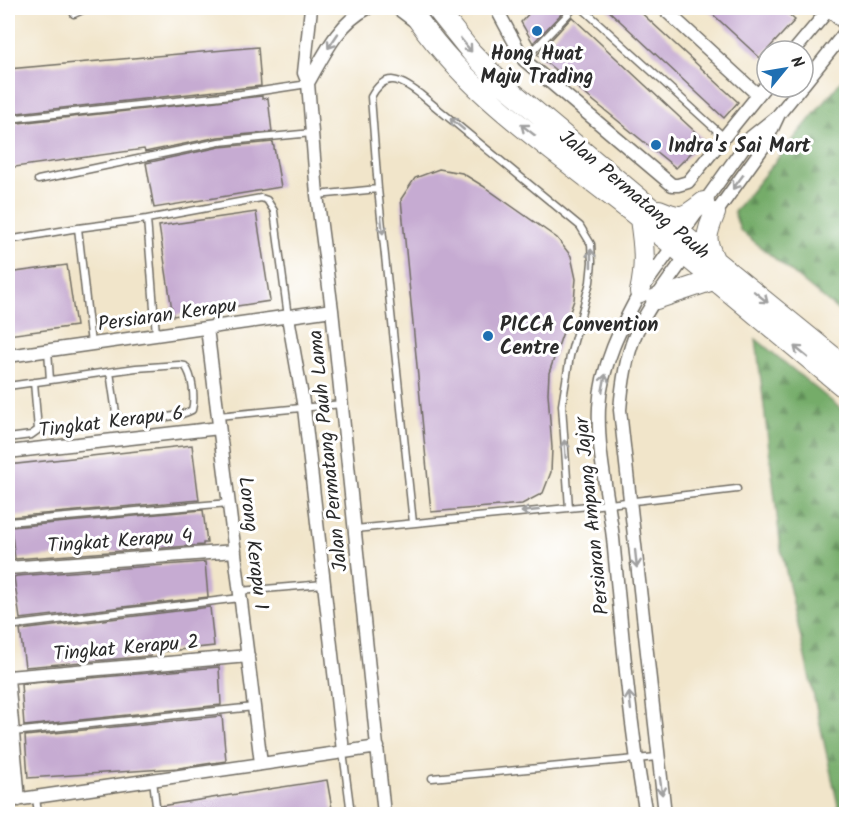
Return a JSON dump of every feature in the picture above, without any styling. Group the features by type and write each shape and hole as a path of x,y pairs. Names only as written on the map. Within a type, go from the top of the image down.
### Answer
{"main road":[{"path":"410,8 423,28 461,71 497,106 644,212 677,217 710,208 706,235 714,270 846,389"},
{"name":"Jalan Permatang Pauh","path":"436,8 472,53 499,81 644,212 714,270 846,367"},
{"path":"644,212 648,295 714,270"}],"street":[{"name":"Jalan Permatang Pauh Lama","path":"311,8 304,73 308,84 317,195 332,310 384,814"},
{"path":"308,84 344,25 368,8"},
{"path":"397,8 423,28"},
{"path":"496,8 524,60 672,185 688,182 755,99"},
{"path":"663,8 755,92"},
{"path":"804,39 829,8 846,25"},
{"path":"815,70 846,31"},
{"path":"684,245 710,208 764,146 779,114 791,99"},
{"name":"Persiaran Ampang Jajar","path":"646,814 635,759 609,504 601,450 599,406 608,360 626,317 648,295 684,245"},
{"name":"Persiaran Ampang Jajar","path":"665,814 620,410 623,378 648,295 684,245"},
{"name":"Persiaran Kerapu","path":"8,356 332,310"},
{"path":"288,316 304,408 342,751"},
{"name":"Lorong Kerapu 1","path":"207,328 261,763"},
{"name":"Tingkat Kerapu 6","path":"8,452 219,422"},
{"name":"Tingkat Kerapu 4","path":"8,568 235,550"},
{"name":"Tingkat Kerapu 2","path":"8,677 248,656"},
{"path":"8,677 13,732 13,800 378,747"}],"lane":[{"path":"74,14 87,8"},
{"path":"524,60 574,8"},
{"path":"582,8 724,137"},
{"path":"413,523 378,189 371,97 378,84 389,80 406,83 420,94 580,226 591,244 590,282 570,356 561,405 569,508"},
{"path":"8,119 308,84"},
{"path":"38,180 219,142 312,133"},
{"path":"317,195 378,189"},
{"path":"8,240 147,219 261,198 267,200 274,211 288,316"},
{"path":"147,219 156,335"},
{"path":"78,228 91,344"},
{"path":"48,350 50,380"},
{"path":"8,386 110,372 179,365 185,366 190,374 193,394 192,410 173,416 121,420 116,413 110,372"},
{"path":"8,438 31,435 38,430 34,382"},
{"path":"219,422 304,408 342,405"},
{"path":"354,529 737,489"},
{"path":"8,522 229,503"},
{"path":"8,626 324,584"},
{"path":"13,732 254,706"},
{"path":"342,751 351,814"},
{"path":"432,778 657,757"},
{"path":"153,780 157,814"},
{"path":"36,797 38,814"}],"green space":[{"path":"846,75 846,317 740,230 734,212"},
{"path":"756,339 846,413 846,814 840,814 781,549"}],"building":[{"path":"534,8 565,10 533,43 521,22"},
{"path":"606,8 636,8 738,102 724,118"},
{"path":"706,8 781,8 795,20 778,39 755,39 755,53"},
{"path":"572,17 704,140 676,168 537,55"},
{"path":"258,47 261,86 8,114 8,69"},
{"path":"262,96 262,99 268,98 272,132 218,137 145,152 144,149 8,168 9,124"},
{"path":"273,142 281,187 154,208 146,163 220,147"},
{"name":"PICCA Convention Centre","path":"439,169 462,173 483,186 557,238 571,256 576,279 574,300 549,373 551,472 543,493 522,504 431,512 401,199 415,178"},
{"path":"256,212 270,301 173,316 159,226"},
{"path":"67,265 76,326 8,335 8,273"},
{"path":"192,445 199,500 10,517 8,514 8,465"},
{"path":"203,510 207,543 203,545 15,559 11,527"},
{"path":"205,562 208,597 20,619 14,577 17,576"},
{"path":"210,607 214,646 151,653 151,656 25,667 20,630"},
{"path":"219,667 221,705 24,726 21,684"},
{"path":"222,716 226,761 179,768 28,778 25,736"},
{"path":"327,780 333,814 162,814 161,806"}],"place":[{"name":"Hong Huat Maju Trading","path":"537,31"},
{"name":"Indra's Sai Mart","path":"656,145"},
{"name":"PICCA Convention Centre","path":"488,336"}]}
